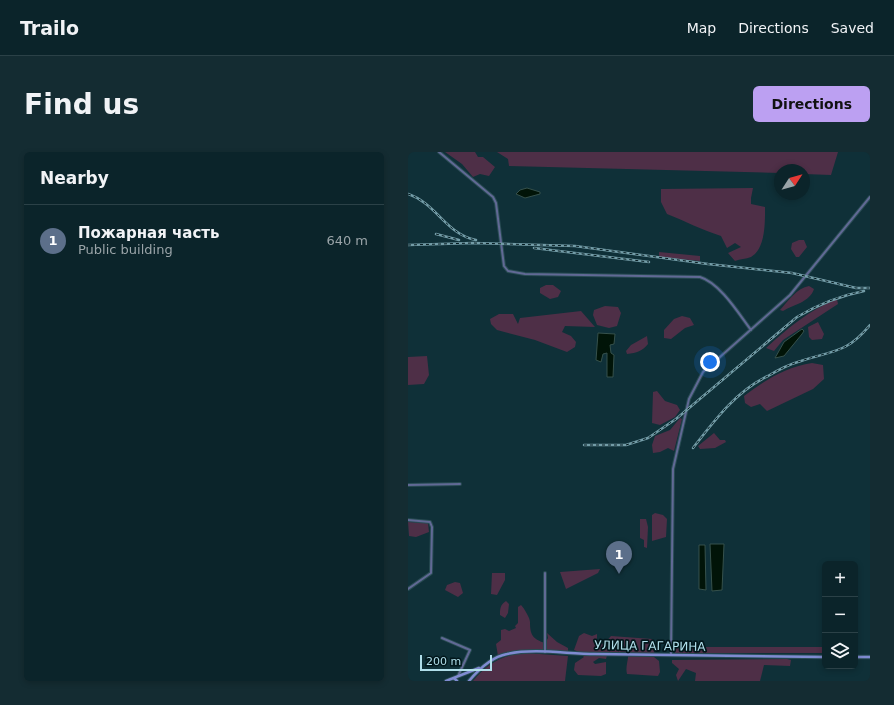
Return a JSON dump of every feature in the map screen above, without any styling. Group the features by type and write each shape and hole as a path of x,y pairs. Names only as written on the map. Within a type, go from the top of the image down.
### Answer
{"main road":[{"name":"УЛИЦА ГАГАРИНА","path":"446,681 480,668 494,659 507,654 523,652 822,656"},
{"path":"858,657 870,657"},
{"name":"УЛИЦА ГАГАРИНА","path":"469,681 480,668"},
{"path":"454,678 457,681"}],"street":[{"path":"439,152 493,197 496,203 504,266 508,271 525,274 700,278 708,280 720,291 751,330"},
{"path":"671,655 673,469 683,420 690,399 703,372 790,295 870,197"},
{"path":"408,485 460,484"},
{"path":"408,520 430,522 432,527 432,573 408,589"},
{"path":"545,653 546,572"},
{"path":"442,638 470,650 458,677"}],"shaded area":[{"path":"445,152 475,152 478,157 483,157 495,167 489,176 480,174 473,177 462,164"},
{"path":"497,152 838,152 831,175 810,174 810,164 774,164 774,173 509,166 508,159"},
{"path":"527,188 540,192 540,194 525,198 516,194 520,190"},
{"path":"753,188 751,204 765,207 764,234 760,247 756,253 751,257 735,261 728,253 741,247 735,243 727,248 721,236 667,214 661,202 661,189"},
{"path":"799,240 804,240 807,247 799,257 796,257 791,249 792,243"},
{"path":"659,252 700,256 700,261 659,257"},
{"path":"546,285 553,285 561,291 558,297 550,299 540,293 540,288"},
{"path":"809,286 814,289 809,297 801,303 783,311 780,310 797,292"},
{"path":"837,299 838,304 783,340 774,351 766,348 808,314"},
{"path":"605,306 618,307 621,313 617,326 609,328 597,325 593,315 594,310"},
{"path":"581,311 595,327 565,326 562,332 571,336 576,342 575,347 567,352 535,340 497,330 491,324 490,319 499,314 513,314 518,324 520,318"},
{"path":"682,316 690,318 694,325 685,328 671,339 664,338 664,330 674,319"},
{"path":"818,322 824,334 822,339 812,340 809,337 808,327"},
{"path":"802,329 804,331 802,334 784,356 775,358 784,342"},
{"path":"598,333 615,334 614,344 610,345 611,353 614,355 613,377 607,377 607,353 603,354 601,362 596,360"},
{"path":"647,336 648,344 644,348 627,354 626,351 631,345"},
{"path":"427,356 429,375 424,384 408,385 408,357"},
{"path":"812,363 823,365 824,379 813,389 767,411 760,404 751,407 745,403 744,396 776,375 802,365"},
{"path":"657,391 665,401 677,405 680,410 675,417 660,425 652,423 653,392"},
{"path":"680,418 682,419 674,451 668,448 660,452 653,453 652,445 655,436 670,430"},
{"path":"714,433 720,440 725,440 726,442 715,448 700,449 698,446"},
{"path":"655,513 663,515 667,519 666,537 652,541 652,515"},
{"path":"640,519 646,519 648,527 647,548 644,547 644,540 640,538"},
{"path":"408,522 428,523 429,532 416,537 409,536"},
{"path":"710,544 724,544 722,590 712,591"},
{"path":"699,545 705,545 706,590 699,589"},
{"path":"600,569 598,573 566,589 560,572"},
{"path":"492,573 505,573 505,580 497,595 491,594"},
{"path":"455,582 460,583 463,593 458,597 445,590 447,585"},
{"path":"506,601 509,604 508,613 505,618 500,615 500,611 501,606"},
{"path":"521,605 530,620 531,633 533,636 537,640 545,643 548,638 547,633 557,642 568,648 568,653 523,650 498,656 496,644 501,640 501,630 505,629 509,631 516,628 515,626 518,623 518,607"},
{"path":"584,633 592,636 597,634 597,640 604,644 611,636 652,639 655,646 654,657 659,661 660,672 658,676 627,674 626,668 628,652 608,652 606,659 599,658 593,662 595,664 606,662 606,674 601,676 578,675 574,670 575,663 584,657 579,652 574,650 579,636"},
{"path":"676,647 822,647 822,653 675,653"},
{"path":"525,653 568,656 565,681 473,681 478,675 496,661 509,656"},
{"path":"672,660 791,660 790,666 764,665 760,681 695,681 696,673 686,669 678,681 676,675 679,669 672,663"}],"railway":[{"path":"408,194 418,198 426,204 457,232 476,240"},
{"path":"436,234 459,240"},
{"path":"408,245 473,243 575,246 708,264 792,273 856,288 870,288"},
{"path":"534,248 649,262"},
{"path":"584,445 626,445 648,438 676,419 797,317 829,301 864,291"},
{"path":"693,448 726,408 756,382 780,369 812,357 838,350 854,341 870,325"}],"place":[{"name":"Пожарная часть","path":"619,574"}]}
